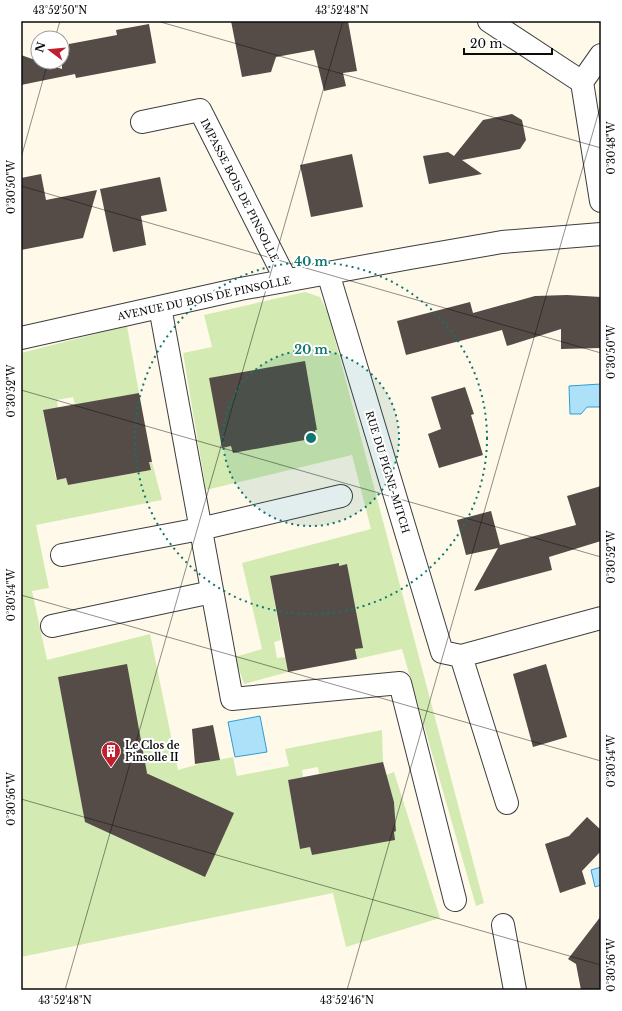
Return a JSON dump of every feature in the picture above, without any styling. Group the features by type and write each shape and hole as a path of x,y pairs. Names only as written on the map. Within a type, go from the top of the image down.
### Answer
{"street":[{"path":"489,21 582,82"},
{"path":"601,55 582,82 601,201"},
{"name":"IMPASSE BOIS DE PINSOLLE","path":"142,122 200,110 286,280"},
{"name":"AVENUE DU BOIS DE PINSOLLE","path":"21,338 286,280 502,242 601,234"},
{"name":"RUE DU PIGNE-MITCH","path":"328,273 442,652 462,656 601,618"},
{"path":"160,308 232,699 400,683 455,900"},
{"path":"62,555 200,529 341,496"},
{"path":"52,626 212,592"},
{"path":"462,656 507,803"},
{"path":"503,925 515,990"}],"green space":[{"path":"305,292 320,297 328,313 484,903 476,906 402,649 357,659 355,649 362,648 347,564 339,566 338,563 270,576 281,640 274,642 277,658 285,657 288,672 244,684 235,657 262,649 242,563 371,529 352,455 206,490 183,353 212,347 204,315"},
{"path":"127,326 139,393 75,405 73,397 57,400 58,408 43,410 56,479 66,478 68,485 151,470 149,462 152,462 162,500 36,525 49,588 32,591 47,660 150,634 178,770 233,757 237,776 289,766 285,749 382,730 383,762 319,774 318,767 302,770 303,777 288,780 300,849 310,847 312,855 396,831 394,802 386,775 394,772 440,918 346,947 333,893 21,957 21,353"}],"water":[{"path":"601,384 601,407 587,407 581,414 570,414 569,386"},
{"path":"260,716 267,752 235,757 228,722"},
{"path":"601,867 601,885 595,887 591,870"}],"building":[{"path":"231,21 348,21 357,71 343,73 346,86 324,91 314,50 276,57 271,72 242,77"},
{"path":"149,24 156,63 76,78 75,74 21,85 21,55 30,58 30,70 70,70 70,44 117,35 116,30"},
{"path":"512,114 522,120 526,140 520,149 462,160 482,174 429,184 423,156 448,152 454,156 483,120"},
{"path":"352,154 363,207 311,217 300,165"},
{"path":"41,174 46,200 97,190 83,238 21,250 21,178"},
{"path":"160,177 167,211 141,216 146,245 113,252 100,189"},
{"path":"567,295 601,297 601,348 561,349 561,329 507,346 502,330 406,355 397,321 470,302 473,313 535,296"},
{"path":"305,361 317,430 315,430 316,438 233,453 231,446 222,448 209,378"},
{"path":"465,387 474,414 471,415 483,455 439,468 428,434 441,429 431,397"},
{"path":"139,393 152,462 149,462 151,470 68,485 66,478 57,480 43,410"},
{"path":"601,486 601,541 549,557 552,570 474,591 498,548 466,555 457,520 491,511 500,545 576,525 567,496"},
{"path":"339,563 339,566 347,564 363,648 355,649 357,659 288,672 270,576"},
{"name":"Le Clos de Pinsolle II","path":"127,664 146,773 234,813 205,877 85,822 58,677"},
{"path":"546,664 567,737 533,747 513,674"},
{"path":"213,725 220,760 195,764 192,729"},
{"path":"383,762 394,802 396,831 394,832 395,840 312,855 310,847 300,849 288,780"},
{"path":"587,817 601,830 601,851 582,871 586,884 560,893 545,844 569,836"},
{"path":"601,916 601,990 581,990 576,964 568,959"}],"place":[{"name":"Le Clos de Pinsolle II","path":"111,768"}]}
